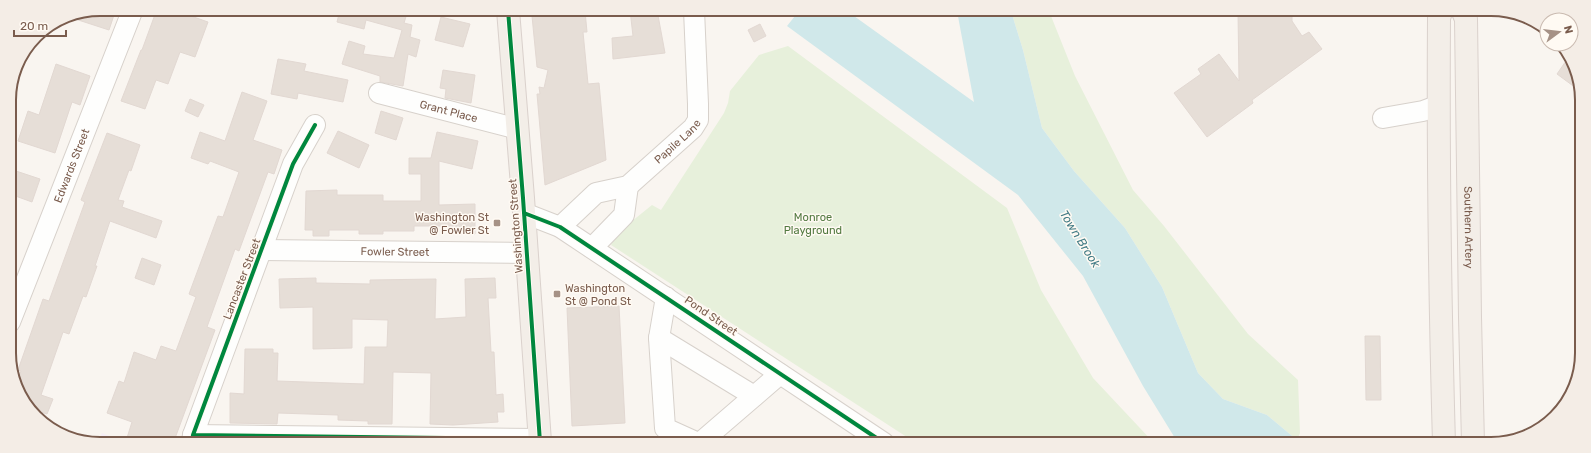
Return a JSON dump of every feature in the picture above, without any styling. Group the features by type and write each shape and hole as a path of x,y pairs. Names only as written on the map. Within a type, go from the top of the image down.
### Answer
{"main road":[{"name":"Washington Street","path":"509,16 540,437"},
{"path":"1440,16 1439,105 1440,314 1444,437"},
{"name":"Southern Artery","path":"1465,16 1466,19 1473,437"}],"street":[{"name":"Edwards Street","path":"16,307 130,16"},
{"name":"Papile Lane","path":"560,227 596,193 628,186 693,128 698,120 694,16"},
{"name":"Grant Place","path":"379,93 518,129"},
{"path":"1383,118 1423,111 1439,105"},
{"name":"Lancaster Street","path":"192,437 293,164 315,125"},
{"path":"592,248 624,215 628,186"},
{"name":"Pond Street","path":"524,213 560,227 875,437"},
{"name":"Fowler Street","path":"262,250 527,253"},
{"path":"666,297 659,338 666,428 685,437"},
{"path":"659,338 754,396"},
{"path":"708,437 780,374"}],"shaded area":[{"path":"102,433 112,437 100,437"}],"green space":[{"path":"1013,16 1051,16 1075,76 1133,190 1164,226 1248,334 1298,380 1300,433 1298,437 1293,437 1267,415 1223,399 1198,373 1162,287 1125,228 1074,171 1042,128 1023,50"},
{"name":"Monroe Playground","path":"788,46 1007,208 1041,290 1093,378 1148,437 907,437 611,245 616,234 652,205 661,210 724,113 728,103 730,91 759,55"}],"water":[{"name":"Town Brook","path":"795,16 854,16 974,102 958,16 1013,16 1023,50 1042,128 1074,171 1125,228 1162,287 1198,373 1223,399 1267,415 1293,437 1174,437 1143,386 1083,276 1018,195 787,26"}],"building":[{"path":"114,16 109,30 77,19 89,17"},
{"path":"154,16 191,16 208,22 195,57 180,52 168,84 156,80 145,109 121,101"},
{"path":"338,16 406,16 404,23 412,25 410,37 420,40 416,57 408,54 403,86 380,82 380,76 342,64 349,41 365,46 363,54 394,58 402,30 366,20 364,29 337,22"},
{"path":"532,16 585,16 587,32 583,32 588,84 599,83 606,160 545,185 537,94 540,94 539,87 544,88 548,70 537,67"},
{"path":"631,16 658,16 665,53 613,59 612,38 633,36"},
{"path":"1238,16 1292,16 1292,21 1302,36 1309,32 1322,49 1252,100 1253,103 1207,137 1174,93 1201,74 1198,69 1219,54 1239,81"},
{"path":"441,17 470,24 463,47 435,40"},
{"path":"760,24 766,36 754,42 748,30"},
{"path":"278,59 306,64 304,71 348,80 343,102 298,93 297,99 271,94"},
{"path":"1565,62 1571,73 1573,86 1557,74"},
{"path":"56,64 90,76 80,105 72,102 55,153 18,141 28,111 39,115"},
{"path":"443,70 475,75 471,103 445,98 446,89 440,88"},
{"path":"242,92 267,101 253,140 282,150 274,174 268,172 239,251 235,249 207,327 215,330 175,437 127,437 132,422 107,413 119,381 124,383 134,352 156,360 161,346 176,351 196,297 189,294 218,216 223,217 239,172 210,161 208,164 191,158 200,132 225,141"},
{"path":"190,99 204,105 198,117 185,111"},
{"path":"381,111 403,118 396,140 375,133"},
{"path":"338,131 369,145 359,168 327,153"},
{"path":"437,132 478,141 472,169 439,161 439,205 475,204 475,234 457,234 456,226 414,226 414,231 383,231 383,234 359,234 359,230 329,230 329,236 313,236 313,230 305,230 306,191 337,190 337,195 383,195 383,201 421,201 421,174 409,174 409,158 431,158"},
{"path":"107,133 140,145 131,171 129,170 118,200 124,201 122,207 162,221 156,238 110,221 86,297 83,296 69,334 63,332 41,395 53,399 47,414 41,412 30,400 20,380 21,371 18,370 43,299 49,301 85,202 81,200"},
{"path":"16,171 40,179 32,202 16,196"},
{"path":"142,258 161,265 154,285 135,278"},
{"path":"316,278 316,283 370,284 370,280 436,279 435,319 466,317 465,279 495,278 496,298 488,298 491,352 494,352 496,395 503,394 504,412 497,412 498,422 453,425 430,424 431,373 393,372 392,424 368,424 368,421 338,420 338,415 278,413 277,424 230,423 230,393 244,394 245,349 273,349 273,353 278,353 277,381 364,384 365,347 387,347 388,320 352,319 352,348 313,349 313,307 280,308 279,279"},
{"path":"619,306 625,423 572,426 567,308"},
{"path":"1365,336 1380,336 1381,400 1366,400"}],"cycle path":[{"path":"508,16 540,437"},
{"path":"193,437 293,164 315,125"},
{"path":"524,213 560,227 875,437"},
{"path":"193,435 366,437"}],"place":[{"name":"Washington St @ Fowler St","path":"497,223"},
{"name":"Washington St @ Pond St","path":"557,294"}]}
